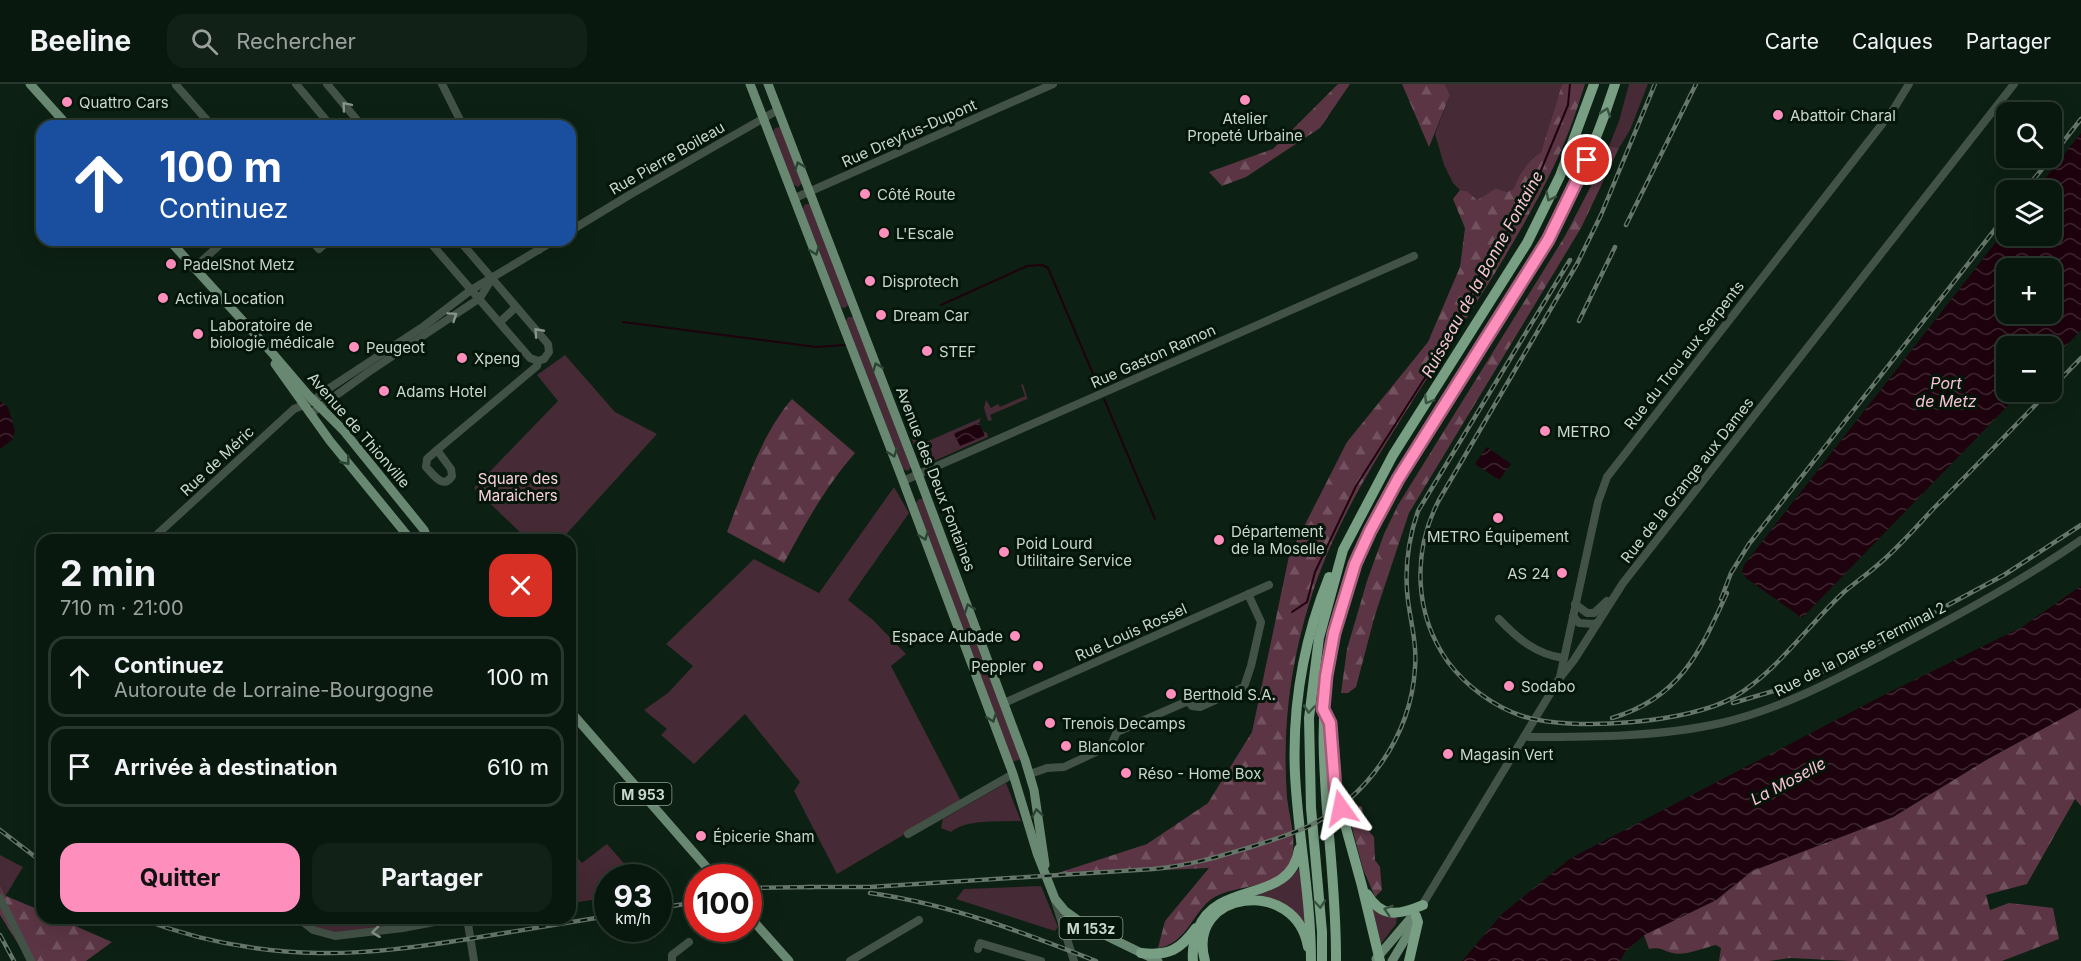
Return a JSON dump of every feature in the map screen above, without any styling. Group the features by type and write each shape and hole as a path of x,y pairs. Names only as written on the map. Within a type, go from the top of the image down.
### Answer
{"highway":[{"path":"1141,953 1167,953 1180,946 1217,904 1276,883 1293,869 1299,848 1294,745 1295,716 1309,635 1320,601 1343,550 1393,455 1527,243 1560,176 1594,84"},
{"path":"1336,961 1336,925 1323,771 1323,709 1337,619 1355,564 1370,531 1403,471 1529,271 1562,213 1594,145 1615,84"},
{"path":"1322,961 1322,932 1310,784 1309,718 1319,638 1343,550"},
{"path":"1323,709 1330,723 1335,788 1362,886 1378,959"},
{"path":"1297,804 1311,930 1311,961"},
{"path":"1362,886 1374,904 1382,910 1392,913 1410,911 1423,905"},
{"path":"1205,961 1203,944 1209,922 1219,911 1230,904 1255,899 1267,901 1290,914 1299,925 1307,942 1311,961"},
{"path":"1409,961 1418,922 1416,916"},
{"path":"1193,961 1194,944 1201,920"}],"main road":[{"path":"30,84 63,120"},
{"name":"Avenue des Deux Fontaines","path":"750,84 903,481 1014,779 1050,886"},
{"name":"Avenue des Deux Fontaines","path":"768,84 1031,776 1050,886"},
{"name":"Avenue de Thionville","path":"174,246 273,354 309,403 310,414 330,441 407,534"},
{"name":"Avenue de Thionville","path":"309,403 325,405 332,417 425,534"},
{"name":"M 953","path":"576,718 704,864"},
{"name":"M 153z","path":"1050,886 1059,905 1078,922 1158,961"},
{"path":"1378,959 1410,919 1416,916"},
{"path":"1392,961 1416,916"},
{"path":"762,931 789,961"}],"street":[{"path":"176,84 207,120"},
{"path":"296,84 326,120"},
{"path":"442,84 460,120"},
{"name":"Rue Dreyfus-Dupont","path":"809,191 1053,84"},
{"name":"Rue du Trou aux Serpents","path":"1559,679 1598,502 1607,477 1893,110 1909,84"},
{"name":"Rue de la Grange aux Dames","path":"1416,916 1559,679 1574,660 1622,584 2013,84"},
{"path":"329,85 357,120"},
{"name":"Rue Pierre Boileau","path":"576,227 778,110"},
{"path":"795,198 809,191"},
{"path":"194,268 218,246"},
{"path":"433,246 530,358 538,361"},
{"path":"436,450 537,366 538,361 548,356 549,345 464,246"},
{"path":"536,246 539,250"},
{"path":"309,403 424,326 471,290 545,246"},
{"name":"Rue Gaston Ramon","path":"903,481 1413,256"},
{"path":"310,414 480,298 492,279"},
{"path":"500,322 516,308"},
{"name":"Rue de Méric","path":"158,534 294,409 309,403"},
{"name":"Rue de la Darse Terminal 2","path":"1525,736 1572,737 1656,732 1720,723 1772,708 1836,679 2001,592 2081,540"},
{"path":"1575,604 1587,613 1594,613 1622,584"},
{"name":"Rue Louis Rossel","path":"1004,703 1269,585"},
{"path":"908,834 1014,779 1031,776 1047,768 1064,767 1111,745 1118,732 1188,701 1192,706 1200,707 1244,687 1261,622 1248,594"},
{"path":"1573,616 1579,623 1598,622"},
{"path":"1499,619 1524,643 1548,656 1563,658"},
{"name":"Avenue des Deux Fontaines","path":"1050,886 1074,961"},
{"path":"0,898 31,961"},
{"path":"850,961 919,920"},
{"path":"306,924 313,930 335,936 424,924"},
{"path":"468,924 474,961"},
{"path":"672,960 672,954 689,942"},
{"path":"978,949 980,943 1041,961"}],"green space":[{"path":"1338,84 1350,84 1320,128 1246,177 1222,186 1209,172 1273,149"},
{"path":"1402,84 1445,84 1450,95 1429,147"},
{"path":"1445,84 1562,84 1541,152 1524,168 1514,188 1507,192 1496,188 1477,200 1453,183 1444,165 1435,134 1450,95"},
{"path":"1562,84 1585,84 1562,149 1552,170 1505,257 1370,470 1319,573 1297,649 1289,698 1286,772 1293,845 1289,864 1284,871 1267,882 1227,892 1209,901 1181,936 1158,948 1165,921 1209,868 1052,875 1147,844 1208,803 1252,732 1289,556 1347,442 1428,342 1460,267 1465,228 1453,199 1460,190 1467,191 1477,200 1496,188 1507,192 1514,188 1524,168 1541,152"},
{"path":"1629,84 1648,84 1630,130 1619,148 1609,146 1619,121"},
{"path":"780,127 802,183 798,187 793,184 773,132 775,128"},
{"path":"1609,146 1619,148 1581,228 1409,513 1375,615 1356,687 1348,693 1341,693 1347,649 1367,581 1384,534 1398,505 1565,236 1605,159"},
{"path":"810,204 849,304 845,308 841,307 803,210 804,205"},
{"path":"848,317 854,317 911,467 908,471 903,469 846,321"},
{"name":"Square des Maraichers","path":"565,355 615,412 657,434 566,534 522,534 474,488 558,401 537,375"},
{"path":"1023,384 1029,404 1027,399 990,415 992,420 988,421 984,408 986,400 991,408 998,404 1000,407 1025,396 1021,385"},
{"path":"792,399 855,453 825,492 784,563 727,532 762,445"},
{"path":"981,418 979,423 955,433 984,435 983,431 988,437 934,461 918,455 908,429 912,429 919,445"},
{"path":"894,487 909,513 848,600 873,620 906,654 891,666 961,801 837,874 794,791 800,782 745,714 694,764 661,735 667,729 644,710 668,693 693,666 666,644 754,559 819,593"},
{"path":"919,499 924,499 1021,759 1012,762 916,503"},
{"path":"2081,708 2081,806 2075,799 2027,884 1986,895 1990,910 2009,903 2053,908 2059,939 2002,961 1850,961 1790,958 1769,961 1719,961 1721,948 1716,945 1683,953 1649,949 1644,935 1716,900 1752,871 1893,817 1986,760"},
{"path":"1006,783 1021,821 974,823 951,832 941,828 943,819"},
{"path":"1352,803 1362,807 1364,826 1374,837 1375,860 1380,867 1382,890 1375,897 1363,869 1347,809"},
{"path":"607,844 625,864 594,864 594,900 576,902 576,856 582,863"},
{"path":"0,855 23,867 6,895 0,885"},
{"path":"1300,867 1306,927 1287,907 1258,895 1282,884"},
{"path":"0,885 6,896 36,908 36,924 71,924 112,942 86,961 29,961 0,915"},
{"path":"1041,886 1058,927 1055,931 956,899 964,889"},
{"path":"1372,907 1397,917 1396,924 1381,944"},
{"path":"308,924 406,924 324,934"}],"water":[{"name":"Port de Metz","path":"2081,133 2081,330 2062,350 2062,336 1996,336 1996,402 2011,402 1802,618 1746,578 1742,572 1744,565 1996,242 1996,246 2062,246 2062,180 2044,180 2053,168 2062,168 2062,157"},
{"path":"0,401 8,407 15,431 12,440 0,449"},
{"path":"979,423 985,436 960,446 954,434"},
{"path":"1487,447 1511,464 1499,480 1475,464"},
{"name":"La Moselle","path":"2081,586 2081,708 1986,760 1893,817 1752,871 1716,900 1644,935 1625,952 1620,961 1462,961 1503,913 1571,858 1882,696 2022,627"}],"waterway":[{"name":"Ruisseau de la Bonne Fontaine","path":"1292,612 1307,602 1315,572 1356,486 1451,337 1481,272 1498,249 1520,204 1539,175 1568,105 1570,84"},
{"name":"Ruisseau de la Bonne Fontaine","path":"941,305 1027,266 1042,265 1048,268 1099,388"},
{"name":"Ruisseau de la Bonne Fontaine","path":"623,322 816,347 845,345"},
{"name":"Ruisseau de la Bonne Fontaine","path":"1104,399 1155,519"}],"railway":[{"path":"1655,84 1601,215 1577,264 1439,500 1424,540 1421,582 1428,624 1448,662 1481,694 1501,707 1522,716 1543,721 1599,724 1661,719 1714,706 1734,697 1765,674 1830,605 1894,550 2038,402"},
{"path":"1626,225 1696,84"},
{"path":"2062,143 2081,119"},
{"path":"2033,180 2043,168"},
{"path":"1721,599 1731,573 1749,544 1996,228"},
{"path":"1579,321 1615,247"},
{"path":"807,887 870,887 1178,866 1227,854 1293,833 1329,815 1349,799 1382,762 1395,741 1412,693 1415,651 1408,601 1407,566 1409,544 1418,511 1570,260"},
{"path":"2062,378 2081,358"},
{"path":"1733,703 1787,687 1827,670 2004,575 2081,525"},
{"path":"1612,718 1655,698 1685,670 1707,635 1727,593"},
{"path":"0,830 36,857"},
{"path":"762,888 813,887"},
{"path":"870,893 957,912 1096,961"},
{"path":"672,906 684,904"},
{"path":"576,921 594,918"},
{"path":"156,924 182,933 249,947 295,952 337,953 430,945 559,924"},
{"path":"0,935 14,961"}],"place":[{"name":"Atelier Propeté Urbaine","path":"1245,100"},
{"name":"Quattro Cars","path":"67,102"},
{"name":"Abattoir Charal","path":"1778,115"},
{"name":"Côté Route","path":"865,194"},
{"name":"L'Escale","path":"884,233"},
{"name":"PadelShot Metz","path":"171,264"},
{"name":"Disprotech","path":"870,281"},
{"name":"Activa Location","path":"163,298"},
{"name":"Dream Car","path":"881,315"},
{"name":"Laboratoire de biologie médicale","path":"198,334"},
{"name":"Peugeot","path":"354,347"},
{"name":"STEF","path":"927,351"},
{"name":"Xpeng","path":"462,358"},
{"name":"Adams Hotel","path":"384,391"},
{"name":"METRO","path":"1545,431"},
{"name":"METRO Équipement","path":"1498,518"},
{"name":"Département de la Moselle","path":"1219,540"},
{"name":"Poid Lourd Utilitaire Service","path":"1004,552"},
{"name":"AS 24","path":"1562,573"},
{"name":"Espace Aubade","path":"1015,636"},
{"name":"Peppler","path":"1038,666"},
{"name":"Sodabo","path":"1509,686"},
{"name":"Berthold S.A.","path":"1171,694"},
{"name":"Trenois Decamps","path":"1050,723"},
{"name":"Blancolor","path":"1066,746"},
{"name":"Magasin Vert","path":"1448,754"},
{"name":"Réso - Home Box","path":"1126,773"},
{"name":"Épicerie Sham","path":"701,836"}],"route":[{"path":"1341,808 1335,788 1330,723 1323,709 1330,650 1337,619 1355,564 1398,479 1548,240 1587,160"}]}
